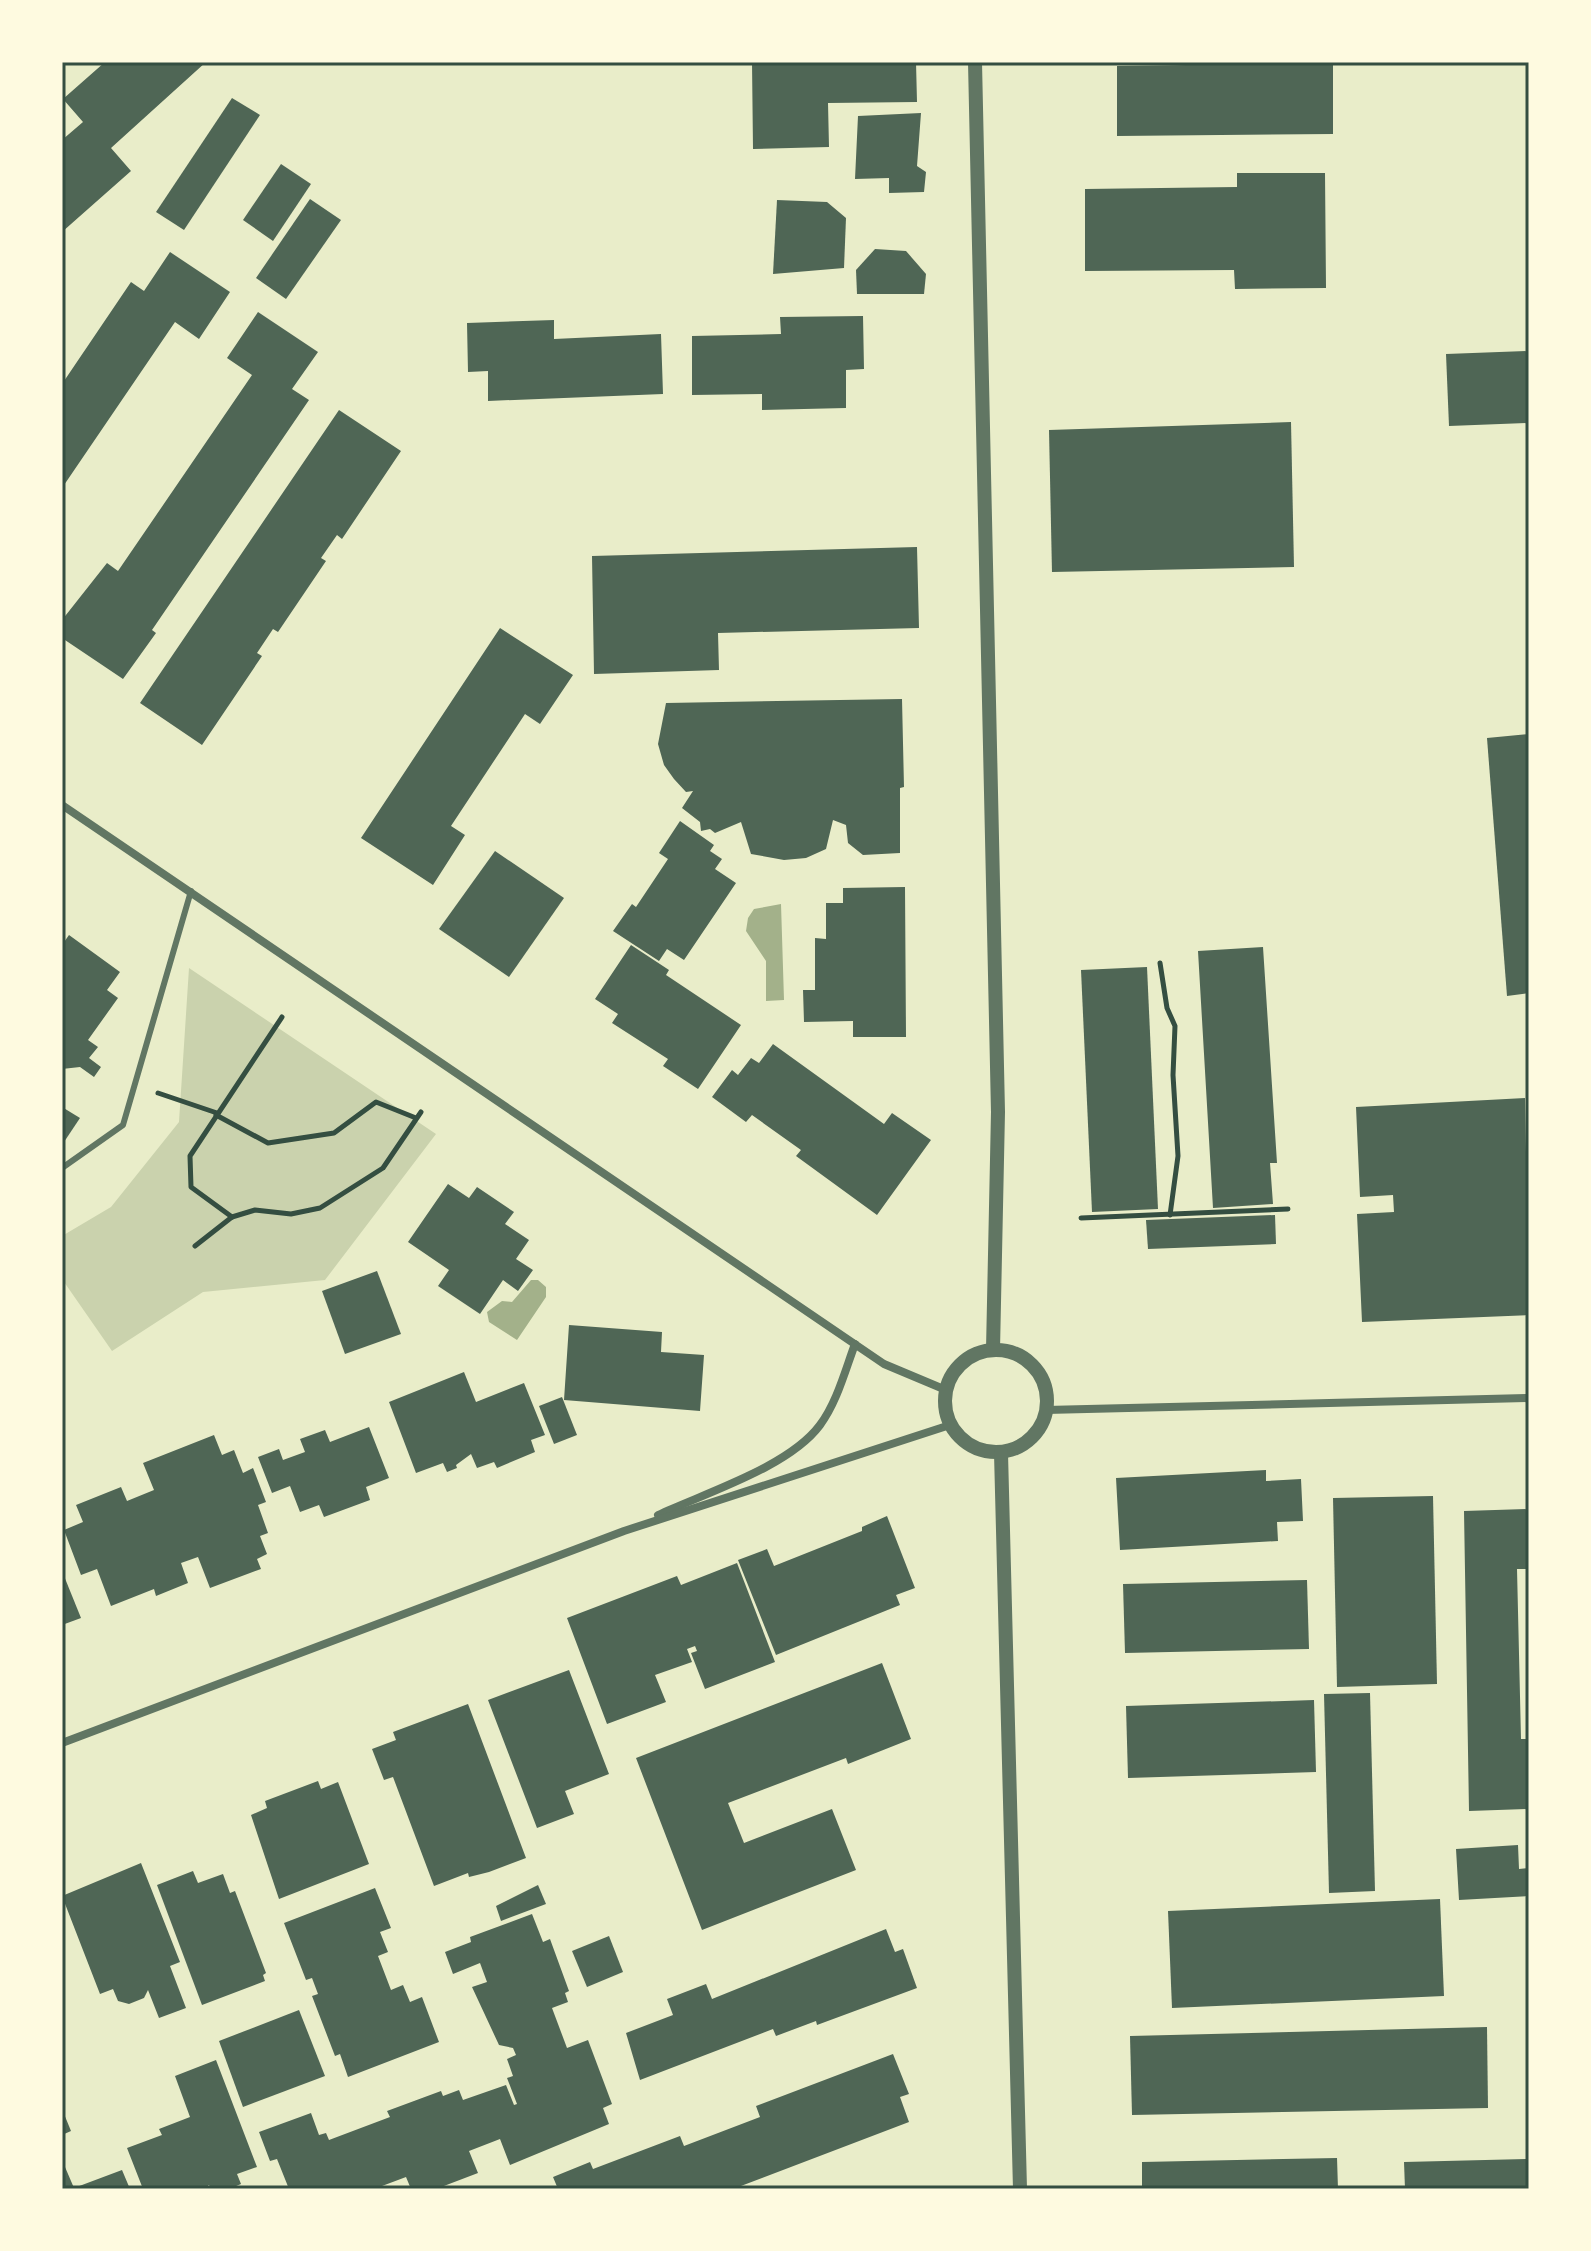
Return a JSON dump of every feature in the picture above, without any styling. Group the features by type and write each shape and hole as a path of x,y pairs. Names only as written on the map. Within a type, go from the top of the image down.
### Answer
{"street":[{"path":"975,62 997,1096 993,1350"},
{"path":"62,805 884,1364 946,1390"},
{"path":"624,1531 775,1461 801,1443 819,1426 832,1405 855,1344"},
{"path":"993,1350 1022,1357 1034,1367 1047,1394 1046,1410 1032,1438 1001,1453 972,1447 950,1425 944,1402 946,1390 950,1378 968,1358 993,1350"},
{"path":"1046,1410 1529,1398"},
{"path":"62,1743 624,1531 950,1425"},
{"path":"1001,1453 1020,2189"}],"lane":[{"path":"62,1168 123,1125 191,891"}],"path":[{"path":"1160,963 1167,1008 1175,1026 1173,1075 1178,1156 1170,1215"},
{"path":"232,1217 191,1187 190,1156 282,1017"},
{"path":"134,1085 217,1114 268,1143 334,1133 376,1102 418,1115 383,1168 320,1208 291,1214 255,1210 232,1217 195,1246"},
{"path":"1081,1218 1288,1209"}],"shaded area":[{"path":"781,904 784,1000 766,1001 766,961 746,931 748,918 754,909"},
{"path":"189,968 436,1134 325,1280 203,1292 112,1351 62,1279 62,1236 111,1207 179,1122"},
{"path":"531,1280 538,1280 546,1287 546,1297 517,1340 489,1322 487,1312 502,1301 512,1302"}],"building":[{"path":"105,62 206,62 111,148 131,171 62,232 62,140 83,122 63,99"},
{"path":"752,62 916,62 917,102 828,103 829,147 753,149"},
{"path":"1333,63 1333,134 1117,136 1117,66"},
{"path":"232,98 260,115 184,230 156,212"},
{"path":"921,113 917,166 926,172 924,192 889,193 889,178 855,179 858,116"},
{"path":"281,164 311,184 273,241 243,220"},
{"path":"1237,173 1325,173 1326,288 1235,289 1234,270 1085,271 1085,189 1237,187"},
{"path":"310,199 341,220 286,299 256,278"},
{"path":"777,200 827,202 846,218 844,268 773,274"},
{"path":"875,249 906,251 926,274 924,294 857,294 856,270"},
{"path":"170,252 230,292 199,339 175,322 62,488 62,384 131,282 144,291"},
{"path":"258,312 318,352 292,389 309,400 152,630 156,633 123,679 62,638 62,620 107,563 118,571 252,375 227,358"},
{"path":"863,316 864,369 846,370 846,408 762,410 762,394 692,395 692,336 781,334 780,317"},
{"path":"554,320 554,339 661,334 663,394 488,401 488,371 468,372 467,323"},
{"path":"1529,351 1529,423 1449,426 1446,354"},
{"path":"339,410 401,451 342,539 337,535 321,558 326,561 278,632 273,629 257,653 262,656 202,745 140,703"},
{"path":"1291,422 1294,567 1052,572 1049,430"},
{"path":"917,547 919,628 718,633 719,670 594,674 592,556"},
{"path":"500,628 573,675 540,724 525,714 451,826 465,835 433,885 361,838"},
{"path":"902,699 904,787 900,788 900,853 863,855 848,843 846,825 833,820 826,849 806,858 784,860 751,854 741,822 715,833 710,829 701,831 700,822 682,808 693,791 686,792 674,779 664,765 658,744 666,703"},
{"path":"1529,734 1529,993 1507,996 1487,738"},
{"path":"680,821 714,845 710,851 722,859 715,869 736,883 684,960 667,949 659,961 613,931 632,904 636,907 668,859 659,853"},
{"path":"495,851 564,898 509,977 439,929"},
{"path":"905,887 906,1037 853,1037 853,1021 804,1022 803,990 815,990 815,938 826,939 826,903 843,903 843,888"},
{"path":"69,935 120,972 107,990 118,998 88,1040 98,1047 89,1058 101,1067 94,1077 80,1067 62,1069 62,945"},
{"path":"631,945 669,970 666,975 741,1025 698,1089 663,1066 668,1059 612,1023 618,1014 595,999"},
{"path":"1263,947 1277,1163 1270,1163 1273,1204 1213,1208 1198,951"},
{"path":"1147,967 1158,1209 1092,1212 1081,970"},
{"path":"773,1044 884,1124 892,1113 931,1140 877,1215 796,1156 801,1150 752,1115 746,1122 712,1097 732,1070 738,1075 751,1058 759,1063"},
{"path":"1525,1098 1529,1315 1362,1322 1357,1214 1394,1212 1393,1195 1360,1197 1356,1107"},
{"path":"62,1107 80,1118 62,1145"},
{"path":"448,1184 469,1198 477,1187 514,1212 505,1224 529,1240 516,1259 533,1270 518,1291 503,1280 480,1314 438,1286 449,1270 408,1242"},
{"path":"1275,1215 1276,1244 1148,1249 1146,1220"},
{"path":"377,1271 401,1334 345,1354 322,1291"},
{"path":"569,1325 662,1332 661,1352 704,1355 700,1411 564,1400"},
{"path":"464,1372 476,1402 524,1383 545,1435 531,1440 535,1452 497,1468 494,1462 477,1468 471,1454 456,1465 457,1468 447,1472 443,1463 416,1473 389,1402"},
{"path":"562,1397 577,1435 554,1444 539,1406"},
{"path":"369,1427 389,1478 366,1487 370,1500 324,1517 319,1505 300,1512 290,1486 272,1493 258,1457 279,1449 283,1460 305,1452 300,1439 325,1430 330,1442"},
{"path":"214,1435 222,1455 234,1450 243,1473 253,1468 266,1502 258,1505 268,1533 260,1536 267,1554 257,1559 261,1569 210,1588 198,1557 181,1563 188,1583 156,1596 154,1589 111,1606 97,1569 81,1575 64,1530 83,1522 76,1505 121,1487 127,1501 154,1490 143,1463"},
{"path":"1266,1470 1266,1481 1301,1479 1303,1521 1277,1522 1278,1541 1120,1550 1116,1478"},
{"path":"1433,1496 1437,1684 1337,1687 1333,1498"},
{"path":"1529,1509 1529,1569 1517,1569 1521,1739 1529,1739 1529,1809 1469,1811 1464,1511"},
{"path":"887,1516 915,1588 896,1595 900,1605 776,1655 738,1560 767,1549 774,1566 862,1531 862,1527"},
{"path":"737,1563 775,1662 705,1689 691,1653 697,1651 695,1646 687,1649 692,1662 655,1675 666,1702 607,1724 567,1618 677,1576 681,1585"},
{"path":"62,1571 81,1618 62,1625"},
{"path":"1307,1580 1309,1649 1125,1653 1123,1584"},
{"path":"882,1663 911,1739 848,1764 846,1758 728,1803 744,1843 832,1809 856,1870 702,1930 636,1758"},
{"path":"569,1670 609,1774 565,1791 574,1814 537,1828 488,1700"},
{"path":"1370,1693 1375,1891 1329,1893 1324,1694"},
{"path":"1314,1700 1316,1772 1128,1778 1126,1706"},
{"path":"468,1704 526,1858 489,1872 469,1877 468,1873 434,1886 393,1777 384,1780 372,1749 396,1740 393,1732"},
{"path":"318,1781 321,1789 338,1782 369,1864 279,1899 251,1815 267,1808 265,1801"},
{"path":"1518,1845 1519,1869 1529,1868 1529,1896 1459,1900 1456,1849"},
{"path":"141,1863 180,1962 170,1966 186,2008 159,2018 148,1990 144,1998 129,2004 118,2001 113,1989 100,1994 62,1896"},
{"path":"193,1871 198,1883 223,1874 230,1893 235,1891 266,1973 263,1975 265,1981 202,2005 157,1885"},
{"path":"538,1885 546,1904 501,1921 496,1906"},
{"path":"375,1888 391,1928 380,1932 388,1952 378,1956 391,1990 403,1985 410,2002 422,1997 439,2042 348,2077 340,2054 335,2056 312,1996 318,1994 312,1978 306,1980 284,1923"},
{"path":"1440,1899 1444,1996 1172,2008 1168,1911"},
{"path":"532,1914 543,1942 550,1939 569,1991 565,1993 568,2002 552,2008 567,2048 588,2040 612,2104 603,2108 609,2124 510,2165 500,2139 469,2151 478,2173 436,2189 411,2189 406,2177 374,2189 289,2189 277,2159 270,2161 259,2132 311,2113 319,2135 326,2133 329,2140 390,2117 387,2111 441,2091 443,2096 459,2090 463,2100 506,2085 514,2105 517,2104 507,2078 513,2076 507,2059 516,2055 513,2048 499,2045 472,1987 487,1982 480,1963 453,1974 445,1952 471,1942 470,1937"},
{"path":"886,1929 895,1952 903,1949 917,1988 817,2025 816,2021 776,2036 773,2029 640,2080 626,2033 673,2015 667,1999 706,1984 712,1999"},
{"path":"609,1936 623,1972 587,1987 572,1951"},
{"path":"299,2010 325,2076 243,2107 219,2041"},
{"path":"1487,2027 1488,2108 1132,2115 1130,2036"},
{"path":"893,2054 909,2094 900,2097 909,2122 733,2189 558,2189 553,2177 590,2162 593,2169 680,2136 684,2146 760,2117 756,2106"},
{"path":"216,2060 257,2167 237,2174 241,2184 229,2189 211,2189 209,2185 204,2189 143,2189 127,2148 162,2135 159,2129 190,2117 175,2076"},
{"path":"62,2109 71,2131 62,2135"},
{"path":"1337,2158 1338,2189 1142,2189 1142,2162"},
{"path":"1529,2159 1529,2189 1405,2189 1404,2162"},
{"path":"62,2160 74,2188 122,2170 130,2189 62,2189"}]}
